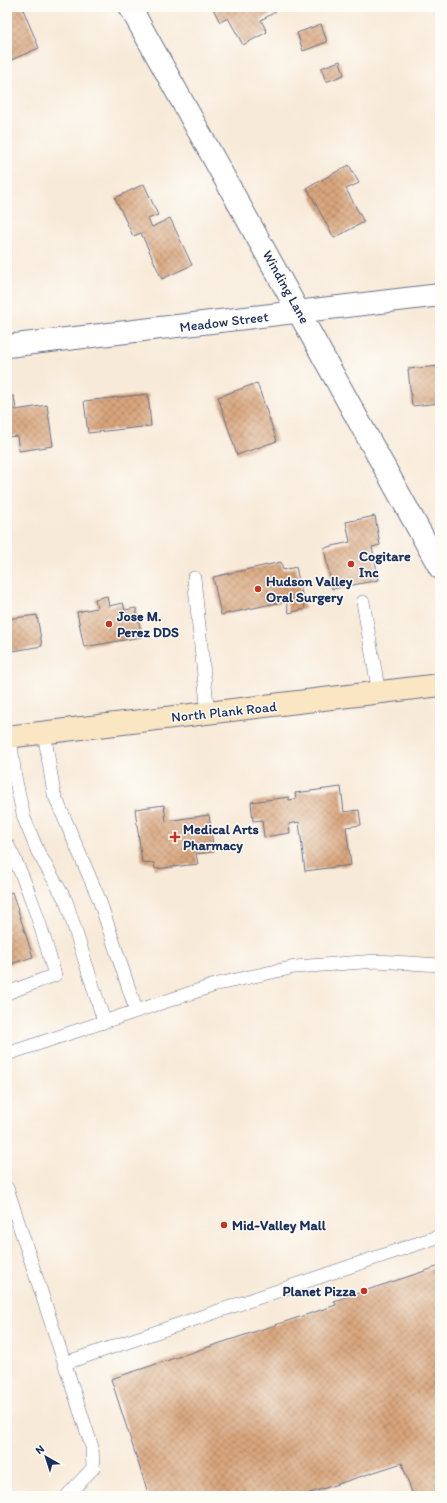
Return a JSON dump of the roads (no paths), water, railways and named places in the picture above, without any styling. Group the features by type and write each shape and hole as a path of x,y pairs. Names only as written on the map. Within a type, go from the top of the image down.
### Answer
{"main road":[{"name":"North Plank Road","path":"8,737 440,685"}],"street":[{"name":"Winding Lane","path":"130,7 301,313 440,568"},
{"name":"Meadow Street","path":"7,346 301,313 440,295"}],"lane":[{"path":"194,578 208,714"},
{"path":"363,602 379,693"},
{"path":"44,732 54,794 99,899 136,1010"},
{"path":"8,737 24,818 36,847 66,902 104,1021"},
{"path":"7,844 17,861 39,919 55,975 7,993"},
{"path":"7,1054 218,984 295,967 377,961 440,965"},
{"path":"7,1188 92,1447 93,1468 67,1496"},
{"path":"65,1363 440,1236"}],"place":[{"name":"Cogitare Inc","path":"351,564"},
{"name":"Hudson Valley Oral Surgery","path":"258,589"},
{"name":"Jose M. Perez DDS","path":"109,624"},
{"name":"Medical Arts Pharmacy","path":"175,837"},
{"name":"Mid-Valley Mall","path":"224,1225"},
{"name":"Planet Pizza","path":"364,1291"}]}
